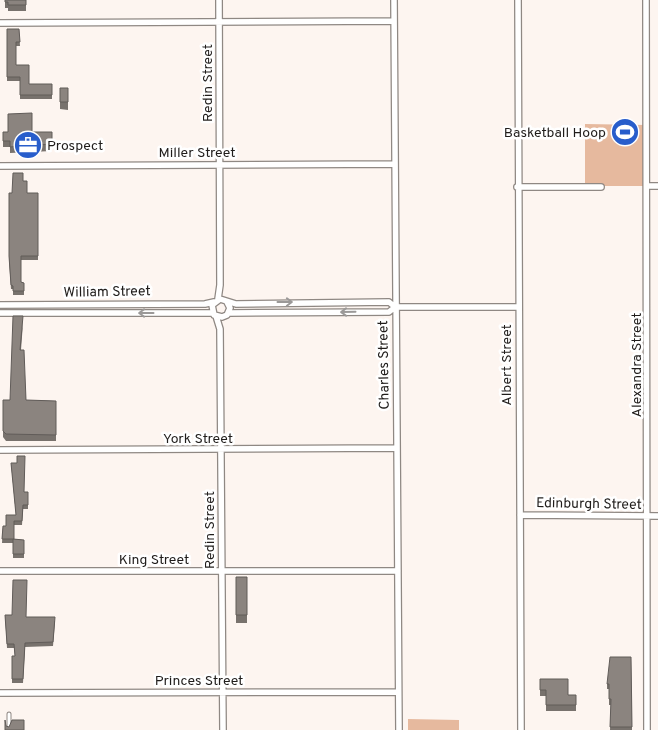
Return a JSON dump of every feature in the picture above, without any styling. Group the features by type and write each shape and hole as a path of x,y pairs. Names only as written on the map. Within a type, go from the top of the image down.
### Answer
{"street":[{"name":"Redin Street","path":"219,0 221,301 212,307 220,330 223,730"},
{"name":"Charles Street","path":"394,0 399,730"},
{"name":"Albert Street","path":"518,0 521,730"},
{"name":"Alexandra Street","path":"646,0 649,516 647,730"},
{"path":"0,23 394,20"},
{"name":"Miller Street","path":"0,166 395,164"},
{"path":"647,186 658,186"},
{"path":"518,187 602,187"},
{"path":"221,301 230,308 227,314"},
{"name":"William Street","path":"0,304 195,303 221,301 389,302 395,307"},
{"name":"William Street","path":"0,313 227,314 389,312 395,307 518,306"},
{"name":"Redin Street","path":"220,330 227,314"},
{"name":"York Street","path":"0,450 397,448"},
{"name":"Edinburgh Street","path":"520,515 658,516"},
{"name":"King Street","path":"0,571 398,571"},
{"name":"Princes Street","path":"0,693 398,692"}],"lane":[{"path":"262,302 262,313"},
{"path":"364,302 364,312"},
{"path":"195,303 195,313"},
{"path":"8,304 8,313"},
{"path":"37,304 38,313"},
{"path":"9,714 10,730"}],"shaded area":[{"path":"585,124 647,125 647,186 585,186"},
{"path":"408,719 459,720 459,730 408,730"}],"building":[{"path":"5,0 26,0 26,5 8,5 8,2 5,2"},
{"path":"7,29 19,29 20,42 16,42 16,65 29,65 29,84 52,84 52,95 20,95 20,77 7,77"},
{"path":"60,88 68,88 68,102 60,102"},
{"path":"32,113 32,132 52,132 52,144 10,147 10,141 3,141 3,132 8,132 8,114"},
{"path":"13,173 23,173 23,181 27,181 27,193 38,193 38,256 21,256 21,282 24,283 24,291 13,291 13,286 11,285 9,193 12,193"},
{"path":"13,316 23,316 20,350 24,350 26,400 56,401 56,435 6,434 3,431 3,400 10,400"},
{"path":"17,456 25,456 24,492 28,492 28,505 23,505 22,521 14,521 14,539 2,539 3,526 6,526 6,515 16,515 11,463 17,463"},
{"path":"13,539 24,540 24,554 13,554"},
{"path":"236,577 247,577 247,615 236,615"},
{"path":"13,580 27,580 26,617 55,617 53,642 25,643 23,679 12,679 12,656 15,656 14,644 7,644 5,615 12,615"},
{"path":"610,657 631,657 632,727 610,727 611,699 609,699 609,684 607,684"},
{"path":"540,679 568,679 568,695 576,695 576,705 546,705 546,690 540,690"},
{"path":"5,720 6,726 9,727 12,720 24,720 24,730 5,730"}],"place":[{"name":"Basketball Hoop","path":"625,132"},
{"name":"Prospect","path":"28,145"}]}
